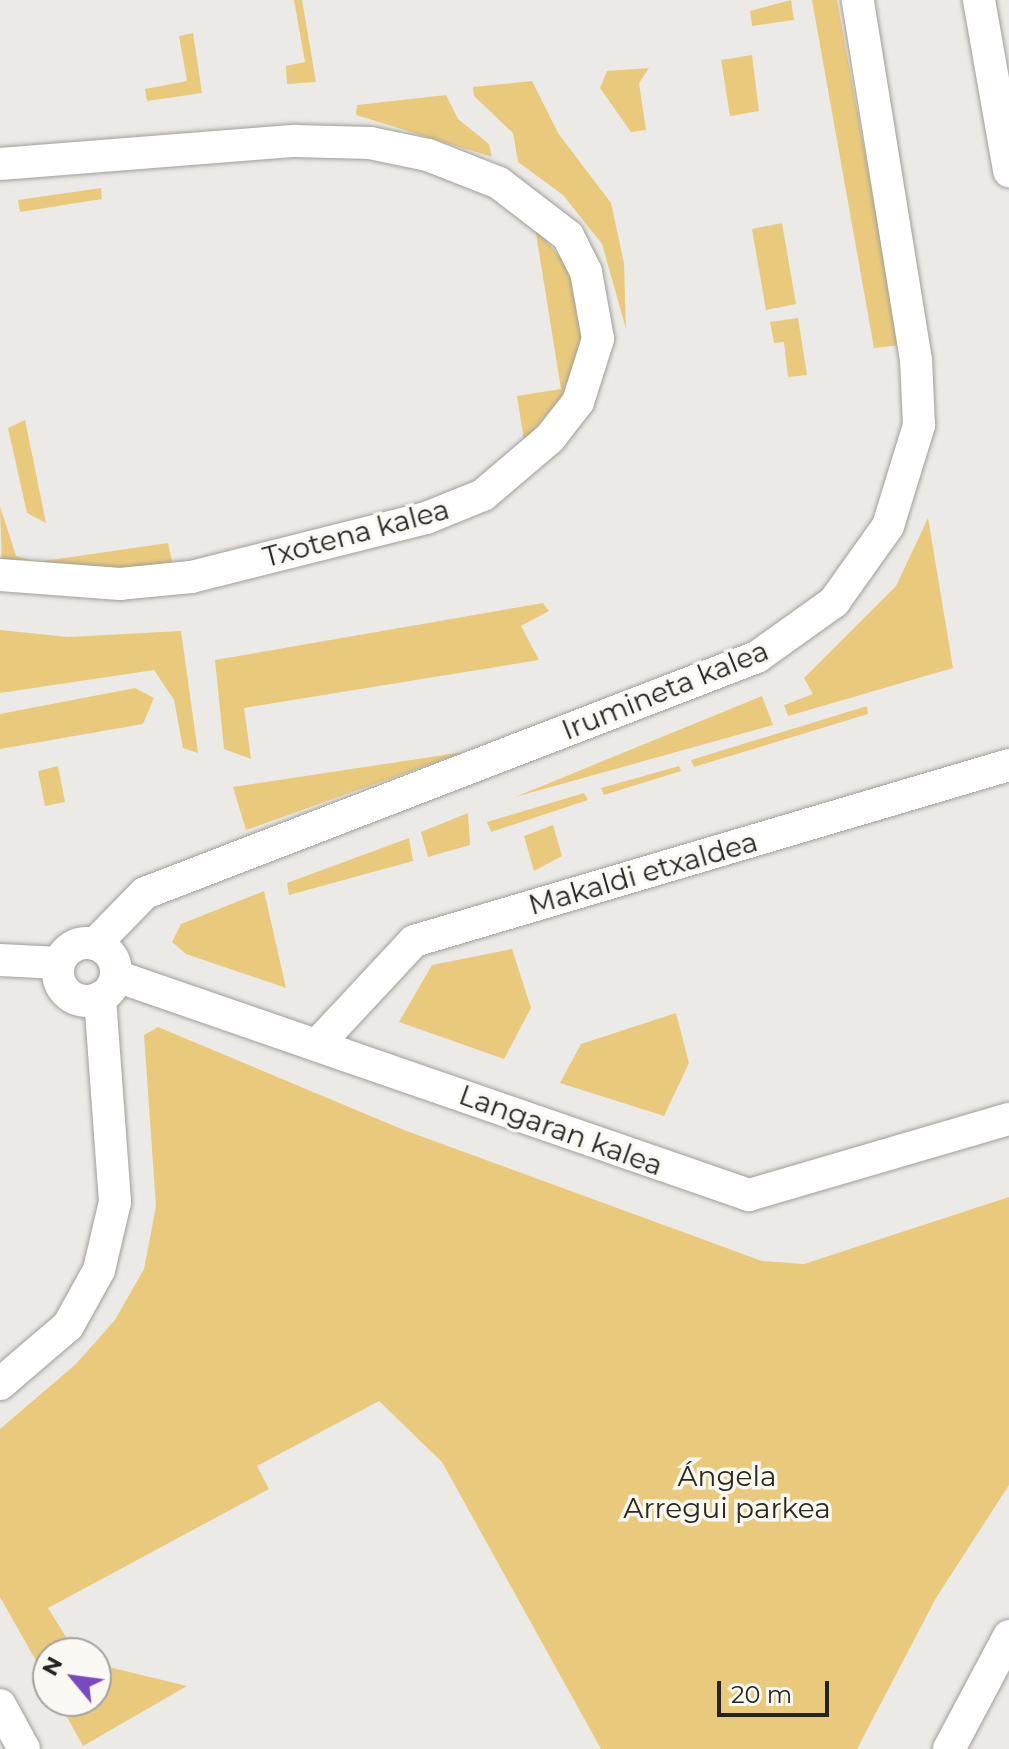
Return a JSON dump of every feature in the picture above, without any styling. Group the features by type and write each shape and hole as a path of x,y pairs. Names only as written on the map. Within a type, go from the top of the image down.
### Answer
{"street":[{"name":"Irumineta kalea","path":"95,944 145,893 757,657 834,602 888,526 919,425 916,360 858,0"},
{"path":"979,0 1009,171"},
{"name":"Txotena kalea","path":"0,164 295,141 370,143 428,155 499,183 568,236 586,272 598,339 578,402 550,438 483,495 440,512 191,577 47,584 0,575"},
{"name":"Makaldi etxaldea","path":"318,1044 414,941 1009,765"},
{"path":"0,1384 68,1326 99,1270 115,1202 108,987 112,956 95,944 74,946 59,963 59,982 72,997 108,987"},
{"path":"0,960 59,963"},
{"name":"Langaran kalea","path":"108,987 318,1044 749,1195 1009,1119"},
{"path":"949,1749 1009,1636"},
{"path":"0,1705 24,1749"}],"green space":[{"path":"294,0 302,0 316,82 287,84 286,66 305,62"},
{"path":"791,0 794,20 752,26 750,11"},
{"path":"812,0 837,0 900,345 874,348"},
{"path":"193,33 202,93 147,101 145,89 187,81 179,36"},
{"path":"752,55 759,111 730,116 721,60"},
{"path":"649,68 639,83 646,130 631,132 600,88 607,71"},
{"path":"532,81 558,133 611,203 624,263 626,329 602,244 563,195 518,162 513,133 474,96 473,87"},
{"path":"446,95 458,119 489,144 492,157 356,115 357,105"},
{"path":"101,188 102,199 20,212 18,200"},
{"path":"782,223 796,304 766,310 752,229"},
{"path":"535,227 567,266 581,301 583,339 569,388 524,441 517,396 561,389"},
{"path":"798,318 807,375 788,377 784,342 774,343 770,322"},
{"path":"25,420 46,523 27,513 8,428"},
{"path":"0,506 16,556 37,562 168,543 174,570 2,565"},
{"path":"928,518 953,668 788,716 784,705 813,694 804,678 896,586"},
{"path":"543,603 549,611 521,626 539,660 244,708 251,759 224,749 215,660"},
{"path":"0,630 68,637 181,631 198,753 183,748 174,700 154,670 0,693"},
{"path":"135,688 154,698 143,724 0,749 0,714"},
{"path":"762,696 773,725 515,797"},
{"path":"867,706 868,714 694,767 691,760"},
{"path":"464,752 246,830 233,787"},
{"path":"58,766 65,802 45,806 38,771"},
{"path":"679,766 681,771 604,795 601,788"},
{"path":"584,793 588,800 491,832 487,822"},
{"path":"468,813 470,845 428,857 421,832"},
{"path":"553,825 562,856 534,871 524,836"},
{"path":"409,838 413,861 289,895 287,883"},
{"path":"264,891 286,988 186,954 172,942 181,924"},
{"path":"512,949 531,1008 504,1059 399,1022 432,965"},
{"path":"676,1013 689,1063 664,1116 560,1083 581,1044"},
{"name":"Ángela Arregui parkea","path":"158,1027 404,1130 762,1261 804,1264 1009,1197 1009,1485 936,1598 857,1749 601,1749 442,1462 379,1401 257,1466 269,1489 48,1608 66,1637 32,1637 32,1654 0,1597 0,1429 76,1364 115,1320 144,1269 156,1206 144,1035"},
{"path":"112,1668 187,1686 83,1746 67,1717 112,1717"}]}
